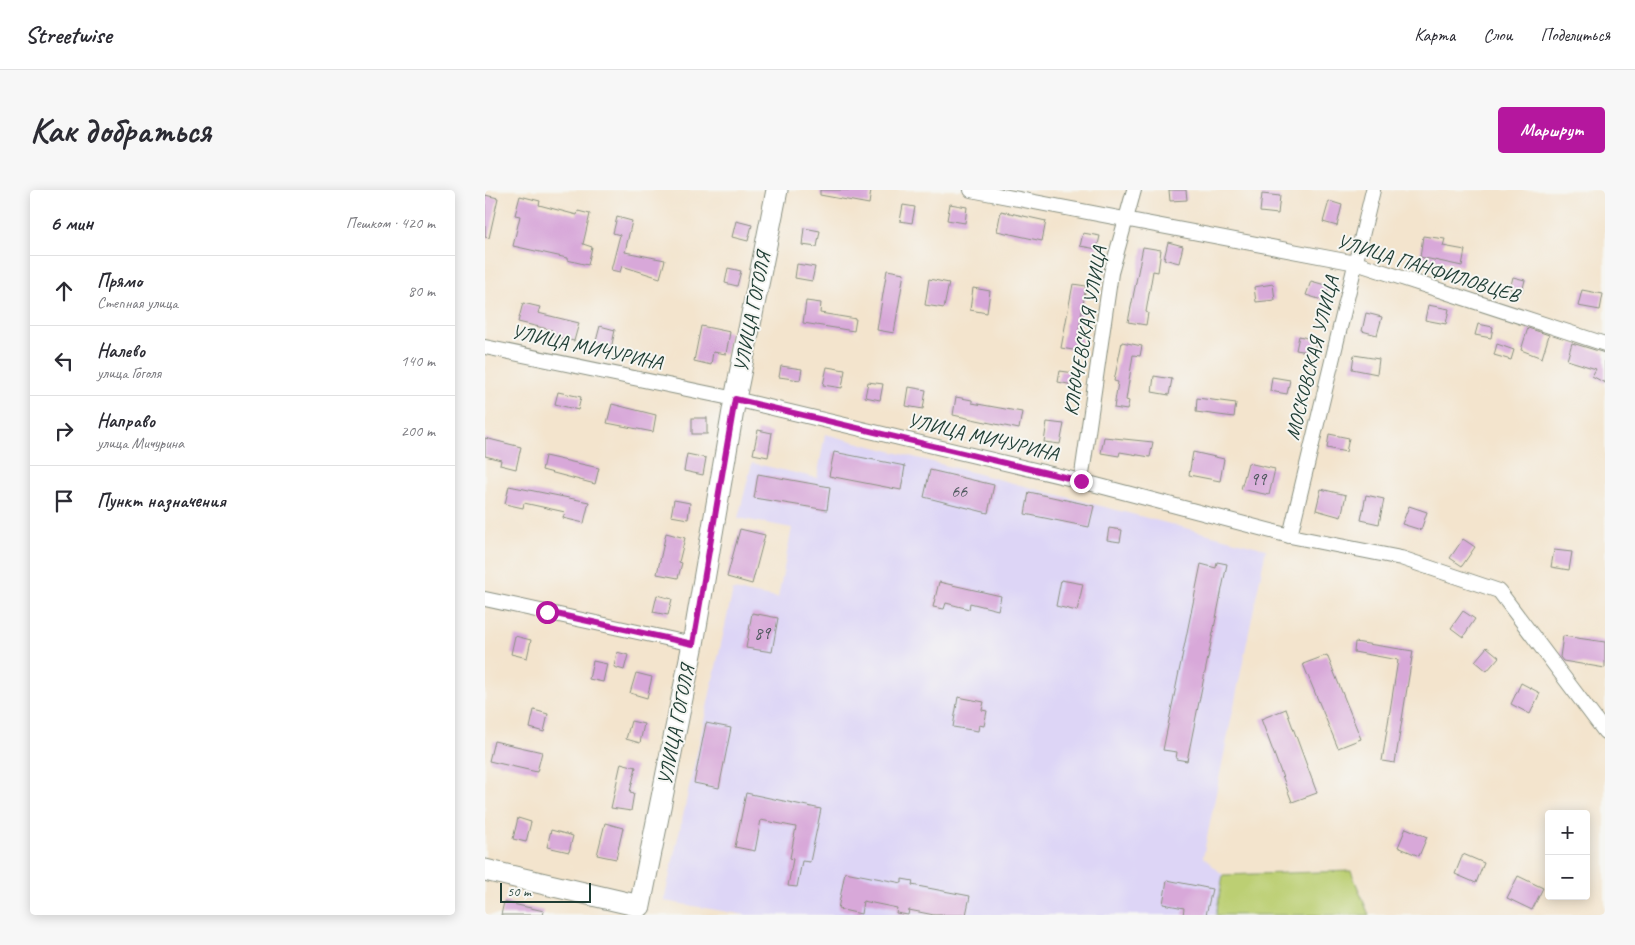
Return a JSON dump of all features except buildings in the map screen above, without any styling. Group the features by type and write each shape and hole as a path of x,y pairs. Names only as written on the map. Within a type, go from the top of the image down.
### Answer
{"main road":[{"name":"УЛИЦА ГОГОЛЯ","path":"485,870 640,906 693,644 735,399 777,190"}],"street":[{"name":"УЛИЦА ПАНФИЛОВЦЕВ","path":"971,190 1356,263 1605,344"},
{"name":"КЛЮЧЕВСКАЯ УЛИЦА","path":"1081,481 1111,273 1135,190"},
{"name":"МОСКОВСКАЯ УЛИЦА","path":"1289,536 1373,190"},
{"name":"УЛИЦА МИЧУРИНА","path":"485,347 735,399 1081,481 1289,536 1401,558 1499,591 1605,732"},
{"path":"485,599 693,644"}],"shaded area":[{"path":"825,434 1266,549 1203,857 1223,875 1216,915 746,915 664,901 733,590 778,598 792,528 738,518 752,463 817,478"}],"green space":[{"path":"1351,871 1369,915 1216,915 1223,875"}],"route":[{"path":"547,612 693,644 735,399 1081,481"}]}
